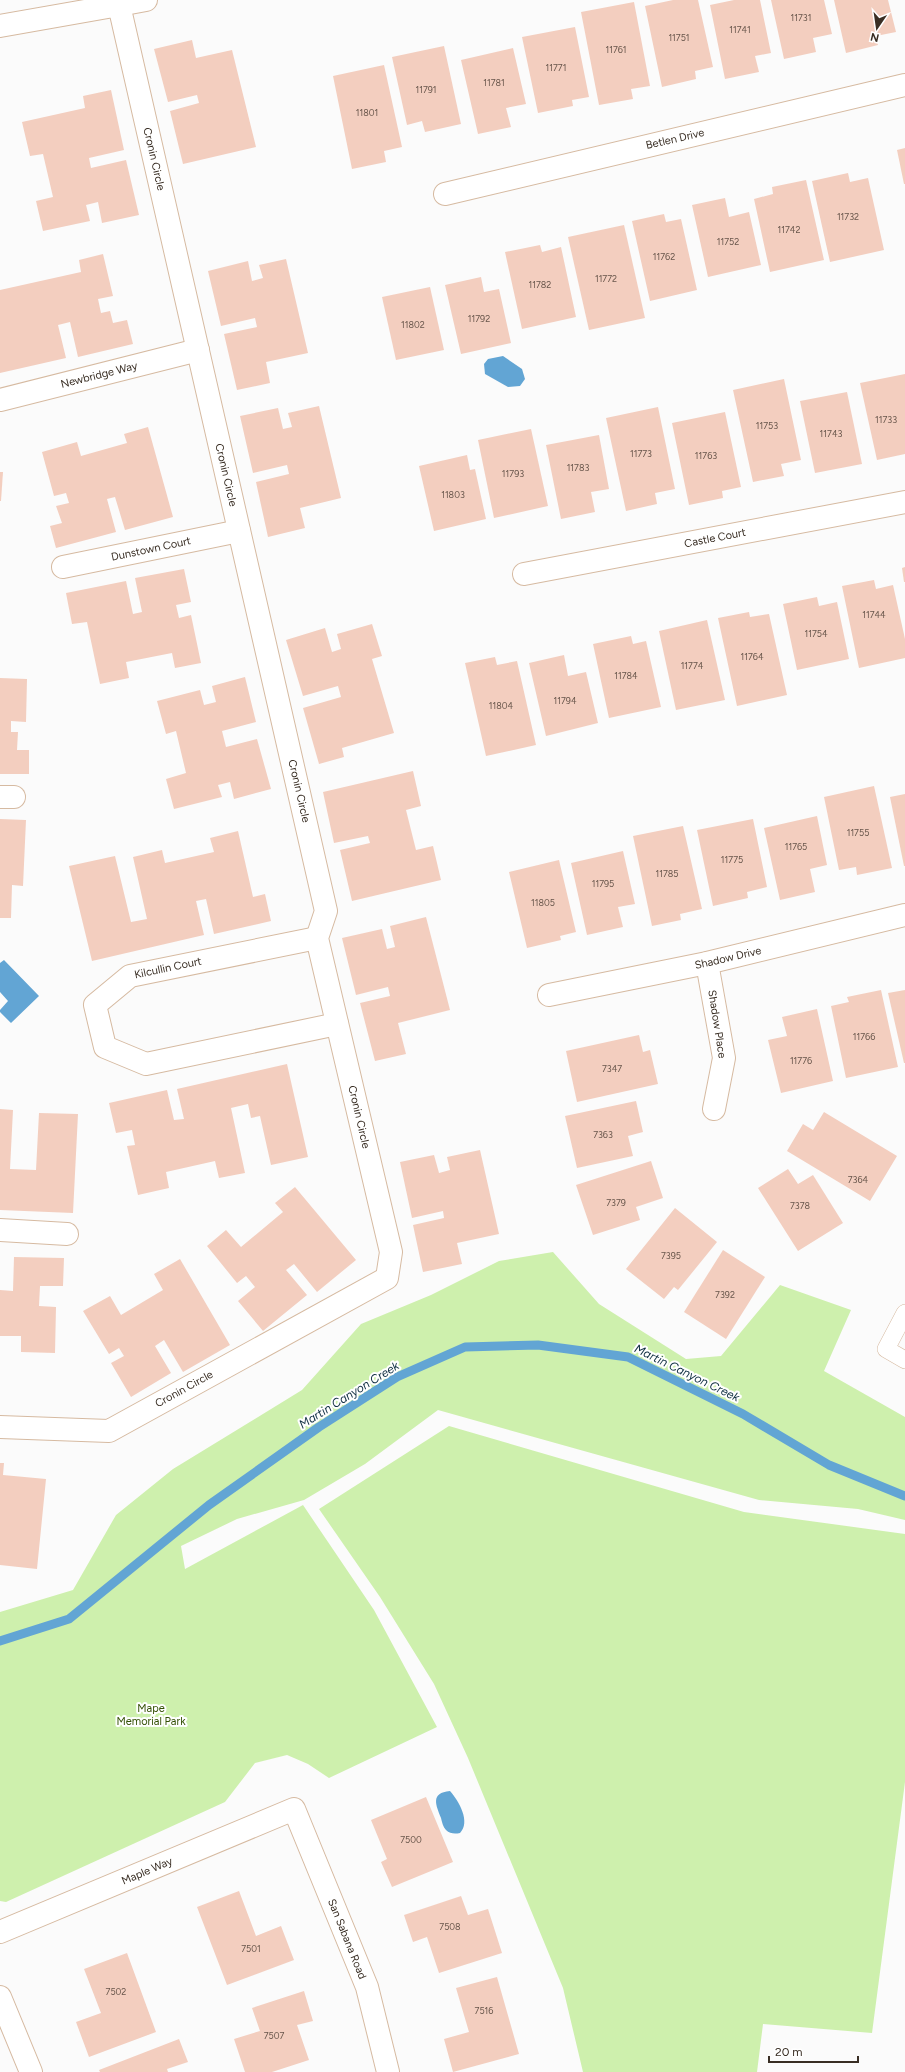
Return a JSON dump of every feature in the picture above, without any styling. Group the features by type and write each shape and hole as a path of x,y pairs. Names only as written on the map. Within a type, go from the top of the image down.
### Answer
{"street":[{"path":"0,26 146,0"},
{"name":"Cronin Circle","path":"0,1427 109,1431 387,1278 391,1252 317,938 326,911 119,5"},
{"name":"Betlen Drive","path":"444,194 905,85"},
{"name":"Newbridge Way","path":"0,400 198,350"},
{"name":"Castle Court","path":"524,574 905,502"},
{"name":"Dunstown Court","path":"63,567 240,531"},
{"name":"Shadow Drive","path":"549,995 707,963 905,915"},
{"name":"Kilcullin Court","path":"317,938 130,976 95,1005 105,1047 146,1064 337,1024"},
{"name":"Shadow Place","path":"707,963 724,1058 714,1109"},
{"path":"0,1230 67,1234"},
{"name":"Maple Way","path":"0,1932 294,1809"},
{"name":"San Sabana Road","path":"294,1809 367,1987 388,2072"},
{"path":"0,1997 31,2072"}],"lane":[{"path":"905,1313 886,1349 905,1360"}],"green space":[{"name":"Mape Memorial Park","path":"553,1252 599,1304 686,1359 721,1356 780,1285 851,1310 824,1371 905,1417 905,1520 858,1509 759,1500 438,1410 365,1464 304,1500 237,1519 181,1546 185,1569 303,1505 374,1610 437,1727 329,1778 308,1764 287,1755 255,1763 225,1802 6,1902 0,1901 0,1612 73,1590 116,1515 173,1469 302,1390 361,1324 431,1295 499,1261"},
{"path":"449,1426 744,1512 905,1534 905,1782 872,2033 763,2024 757,2072 583,2072 563,1988 468,1758 434,1684 380,1597 319,1509"}],"water":[{"path":"503,356 522,369 525,379 520,386 508,387 485,374 484,364 488,359"},
{"path":"4,960 39,996 11,1023 0,1012 8,1001 0,992 0,963"},
{"path":"450,1791 457,1800 464,1818 463,1828 460,1833 454,1834 445,1829 436,1804 439,1794"}],"building":[{"path":"673,0 698,0 713,67 695,71 696,79 662,87 645,6"},
{"path":"734,0 760,0 771,53 755,56 759,72 725,79 710,5"},
{"path":"771,0 824,0 832,34 813,38 816,52 784,59"},
{"path":"834,0 888,0 896,32 876,36 878,45 846,53"},
{"path":"634,2 650,86 631,89 633,99 599,105 581,12"},
{"path":"575,27 589,97 572,100 573,106 538,113 522,37"},
{"path":"192,40 196,58 232,50 256,147 183,164 170,111 199,103 197,95 168,102 154,49"},
{"path":"444,46 461,124 425,132 422,121 407,125 392,57"},
{"path":"513,48 526,104 506,108 511,127 478,134 461,60"},
{"path":"384,65 402,147 384,151 386,162 352,169 333,76"},
{"path":"111,90 124,150 89,158 91,168 126,160 139,215 102,223 98,202 86,205 90,221 43,231 36,201 53,197 43,154 30,156 22,122 85,108 83,96"},
{"path":"905,148 905,184 904,184 897,150"},
{"path":"848,173 850,182 868,178 884,250 830,262 812,181"},
{"path":"806,180 824,260 770,272 754,199 773,194 772,187"},
{"path":"725,198 729,217 749,212 761,265 708,277 692,205"},
{"path":"664,214 666,222 681,219 697,290 650,301 632,221"},
{"path":"624,225 645,318 589,330 568,237"},
{"path":"540,245 542,252 561,247 576,317 522,329 505,252"},
{"path":"103,254 113,296 98,299 101,313 110,311 113,323 127,320 133,344 78,357 70,322 58,325 66,358 0,373 0,290 81,272 79,260"},
{"path":"286,259 308,353 266,362 270,383 237,390 224,334 257,327 255,318 221,326 208,271 248,261 252,281 263,278 259,265"},
{"path":"481,277 484,292 499,289 511,343 461,354 445,285"},
{"path":"430,287 444,350 396,360 382,297"},
{"path":"905,374 905,454 877,460 860,383"},
{"path":"784,379 801,460 781,464 784,476 753,482 733,390"},
{"path":"847,392 862,464 815,473 800,401"},
{"path":"319,406 341,498 300,508 305,528 268,537 256,482 289,474 287,465 253,473 240,416 278,408 283,429 292,427 288,413"},
{"path":"658,407 675,489 655,493 657,504 626,511 606,418"},
{"path":"725,412 741,487 722,491 723,498 689,505 672,423"},
{"path":"148,427 173,517 125,530 115,497 107,499 116,532 56,548 50,526 62,523 56,506 69,503 66,493 54,496 42,452 77,442 81,456 127,443 124,434"},
{"path":"531,429 548,506 494,518 478,440"},
{"path":"599,435 609,489 591,492 595,512 561,519 546,445"},
{"path":"467,455 470,470 475,469 486,519 434,531 419,466"},
{"path":"0,472 3,472 1,501 0,501"},
{"path":"905,567 905,582 904,582 902,568"},
{"path":"184,569 191,602 176,605 179,618 191,615 201,663 175,668 172,653 126,662 129,678 100,684 87,622 72,624 66,593 126,581 133,614 142,612 135,578"},
{"path":"874,580 876,589 893,585 905,639 905,658 859,668 842,586"},
{"path":"817,597 819,606 837,602 849,659 797,670 783,604"},
{"path":"749,612 750,617 769,614 787,695 737,706 718,618"},
{"path":"707,620 725,700 676,710 659,631"},
{"path":"372,624 382,656 372,659 394,733 342,748 344,757 319,764 303,708 341,697 338,686 303,696 286,640 325,628 332,652 341,649 337,634"},
{"path":"631,636 633,644 646,641 661,707 609,718 593,644"},
{"path":"564,655 568,676 586,672 598,723 546,736 529,663"},
{"path":"495,657 497,665 517,661 536,745 486,756 465,663"},
{"path":"245,677 256,722 222,731 226,747 257,739 271,789 234,799 230,782 218,785 222,797 174,809 166,779 186,773 176,731 166,734 157,701 200,690 204,705 216,702 212,686"},
{"path":"0,678 27,679 26,722 11,721 11,732 18,732 17,750 29,750 29,774 0,774"},
{"path":"413,771 421,806 406,810 416,850 433,846 441,880 352,901 340,850 370,843 368,836 334,843 323,792"},
{"path":"874,786 892,868 857,875 856,867 839,870 824,797"},
{"path":"905,794 905,866 904,866 890,797"},
{"path":"817,816 827,865 810,869 815,892 780,900 764,828"},
{"path":"0,819 26,820 23,886 12,885 11,918 0,918"},
{"path":"753,819 767,887 747,892 748,898 713,906 697,830"},
{"path":"683,826 702,909 680,914 681,920 652,926 633,836"},
{"path":"238,831 253,897 265,894 271,921 214,934 206,899 196,901 204,935 92,961 69,866 115,856 131,922 147,919 133,857 162,850 165,863 214,852 210,838"},
{"path":"623,851 635,904 618,907 623,927 587,935 571,863"},
{"path":"559,860 576,932 560,936 561,940 527,948 509,872"},
{"path":"426,917 450,1010 398,1023 406,1054 375,1061 360,1003 390,996 388,987 356,995 342,938 382,929 387,949 395,947 390,926"},
{"path":"881,990 898,1067 846,1078 831,1006 849,1002 847,997"},
{"path":"905,990 905,1063 904,1063 888,993"},
{"path":"817,1009 833,1081 781,1093 768,1040 787,1036 782,1017"},
{"path":"639,1035 643,1052 650,1050 658,1084 577,1102 566,1051"},
{"path":"287,1064 308,1157 271,1165 260,1116 251,1118 248,1104 231,1108 245,1173 219,1178 215,1161 166,1172 169,1188 138,1195 127,1146 135,1145 132,1130 116,1133 109,1103 167,1090 174,1120 184,1119 177,1089"},
{"path":"636,1101 643,1132 628,1136 633,1156 577,1168 565,1116"},
{"path":"0,1109 13,1110 10,1169 36,1170 39,1113 78,1114 73,1213 0,1210"},
{"path":"824,1112 897,1156 870,1201 787,1151 803,1124 813,1130"},
{"path":"480,1150 499,1234 457,1243 462,1264 423,1272 413,1225 444,1218 443,1211 412,1218 400,1162 434,1155 439,1173 450,1170 447,1157"},
{"path":"651,1161 663,1198 636,1207 640,1220 593,1235 576,1185"},
{"path":"788,1169 798,1184 813,1175 843,1223 798,1251 758,1188"},
{"path":"295,1187 356,1260 317,1292 294,1264 286,1270 307,1295 263,1331 238,1301 255,1287 246,1276 237,1283 207,1246 226,1230 241,1247 283,1212 275,1203"},
{"path":"675,1208 717,1242 678,1290 674,1287 664,1299 626,1269"},
{"path":"723,1250 765,1277 726,1339 684,1312"},
{"path":"14,1257 64,1258 63,1286 40,1286 39,1306 56,1307 55,1353 21,1352 21,1336 0,1336 0,1290 13,1291"},
{"path":"180,1259 230,1345 183,1372 164,1340 155,1346 171,1373 131,1397 111,1363 124,1356 119,1348 109,1354 83,1311 110,1296 121,1315 163,1290 154,1274"},
{"path":"0,1463 4,1463 3,1475 46,1479 37,1569 0,1565"},
{"path":"426,1797 453,1862 392,1887 381,1862 387,1859 371,1820"},
{"path":"239,1891 256,1936 281,1926 294,1960 227,1985 197,1907"},
{"path":"461,1896 468,1915 488,1909 502,1953 439,1973 427,1937 413,1942 404,1915"},
{"path":"127,1953 156,2032 89,2057 76,2022 101,2013 84,1969"},
{"path":"497,1977 519,2054 453,2072 444,2039 469,2032 456,1988"},
{"path":"304,1991 313,2021 297,2025 309,2060 272,2072 245,2072 234,2039 260,2031 252,2008"},
{"path":"179,2039 188,2062 167,2069 168,2072 100,2072 99,2070"}],"waterway":[{"name":"Martin Canyon Creek","path":"0,1641 69,1619 209,1505 319,1427 397,1377 465,1347 538,1345 628,1357 743,1414 829,1465 905,1496"}]}
